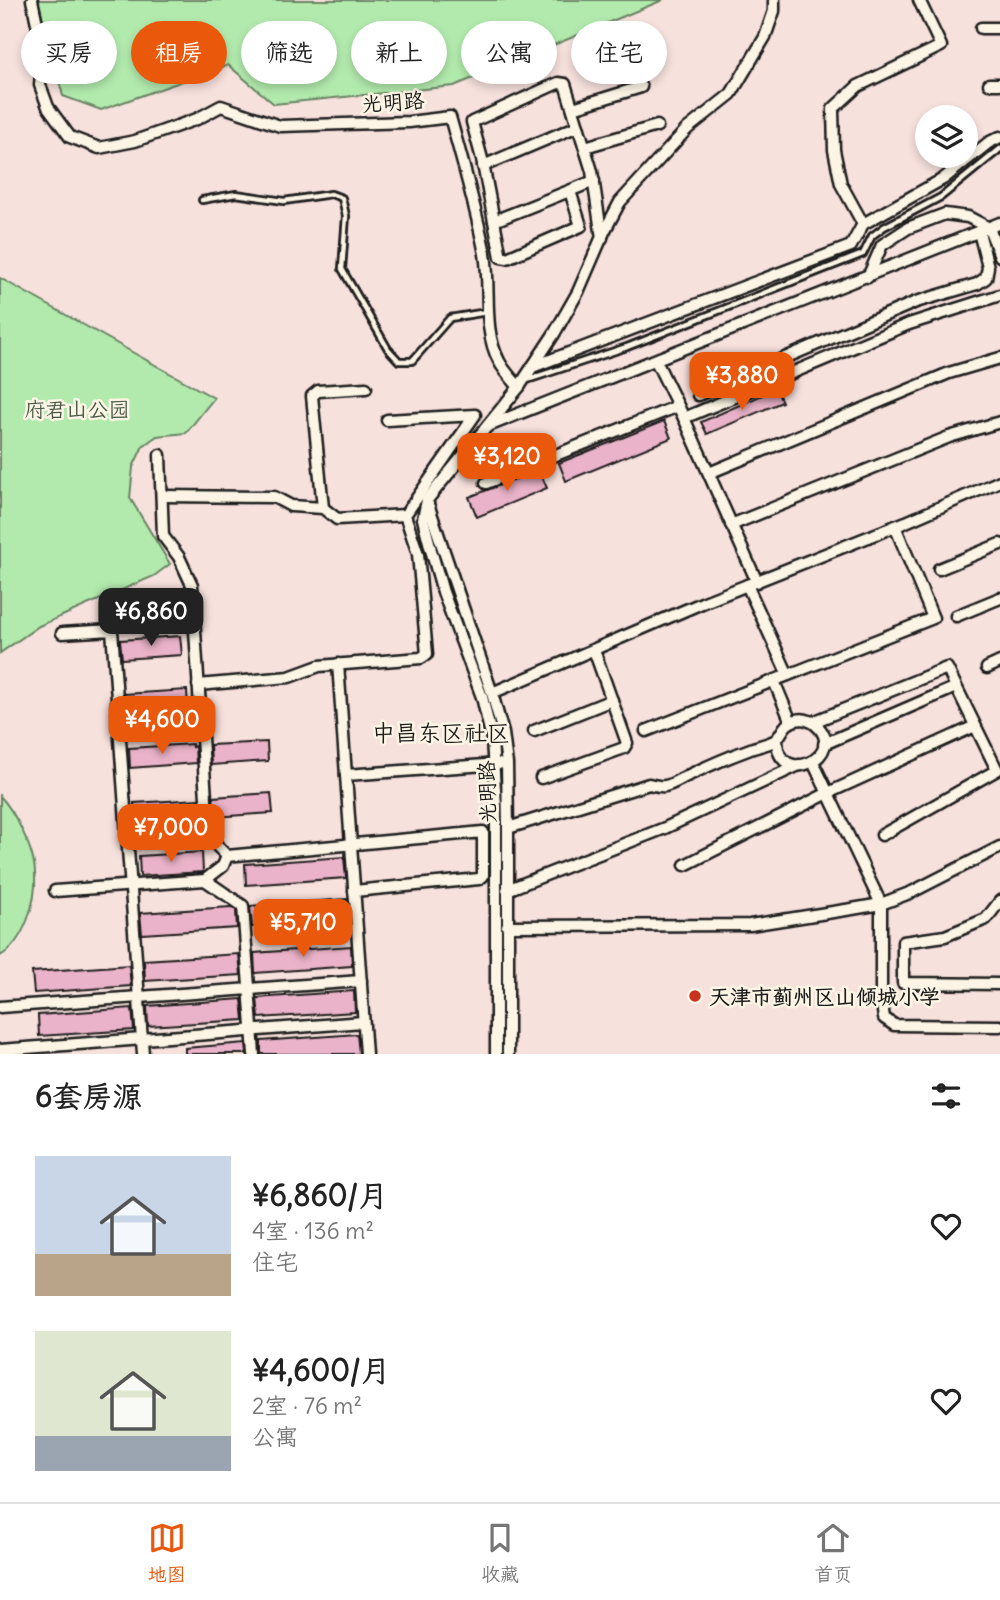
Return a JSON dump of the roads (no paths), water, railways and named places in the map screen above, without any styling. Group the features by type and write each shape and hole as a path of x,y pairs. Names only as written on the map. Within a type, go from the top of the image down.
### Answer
{"street":[{"name":"光明路","path":"32,0 43,52 40,85 48,107 70,138 99,148 135,141 197,119 221,106 280,126 409,122 450,117 485,257 489,291 488,312 498,360 521,384"},
{"path":"427,500 521,384 578,292 620,202 687,129 731,94 765,37 775,11 774,0"},
{"path":"863,224 841,184 834,150 833,109 858,86 940,46 919,0"},
{"path":"981,28 1000,29"},
{"path":"570,191 581,226 507,258 501,257 472,122 558,83 565,84 594,181 602,237"},
{"path":"573,108 641,87"},
{"path":"483,166 578,126"},
{"path":"585,147 657,126"},
{"path":"532,367 850,246 863,224 943,179 988,143 1000,137"},
{"path":"494,222 594,181"},
{"path":"868,276 882,245 908,228 945,214 968,217 989,228 1000,256"},
{"path":"488,427 1000,223"},
{"path":"698,395 916,302 977,284 986,278 988,267 979,232"},
{"path":"684,418 909,324 1000,295"},
{"path":"709,473 949,373 1000,358"},
{"path":"656,360 732,525 788,675"},
{"path":"323,508 313,396 318,391 366,388"},
{"path":"486,483 678,406"},
{"path":"387,420 475,415 405,515"},
{"path":"732,525 949,438 1000,422"},
{"path":"160,455 163,536 179,557 192,585 208,829 218,847 227,856"},
{"path":"492,693 1000,481"},
{"path":"162,496 274,497 291,506 323,508 337,519 405,515"},
{"name":"光明路","path":"427,500 503,733 507,764 508,828 508,1054"},
{"name":"光明路","path":"427,500 423,519 431,550 443,592 482,697 492,739 495,765 496,1054"},
{"path":"198,685 289,677 319,666 421,657 427,653 418,554 405,515"},
{"path":"646,730 933,618 895,526"},
{"path":"939,569 1000,544"},
{"path":"956,616 1000,598"},
{"path":"62,633 112,630 143,1054"},
{"path":"541,778 624,748 627,743 594,649"},
{"path":"987,668 1000,662"},
{"path":"338,664 366,1054"},
{"path":"813,722 947,668 997,770 882,835"},
{"path":"774,681 792,722"},
{"path":"824,744 956,687"},
{"path":"534,731 612,700"},
{"path":"507,890 665,828 800,765 813,762 821,755 824,744 819,728 804,719 792,722 780,731 777,740 779,754 785,761 800,765"},
{"path":"685,865 828,793 975,726"},
{"path":"508,828 649,784 664,786 730,756 777,740"},
{"path":"813,762 881,904 881,1005 887,1022 894,1025 1000,1026"},
{"path":"346,775 507,764"},
{"path":"227,856 483,832 483,876 479,879 354,891"},
{"path":"508,926 750,925 881,904 912,892 1000,848"},
{"path":"55,891 205,880 223,866 227,856"},
{"path":"205,880 243,906 254,1054"},
{"path":"998,908 986,919 946,936 903,942 903,983 1000,984"},
{"path":"0,1007 360,981"},
{"path":"0,1050 363,1022"}],"lane":[{"path":"521,384 627,347 863,254 872,236 941,197 1000,149"},
{"path":"202,200 236,194 284,201 331,194 342,198 346,216 342,269 388,349 399,361 412,361 450,318 488,312"}],"place":[{"name":"天津市蓟州区山倾城小学","path":"695,996"}],"district":[{"name":"中昌东区社区","path":"441,732"}],"park label":[{"name":"府君山公园","path":"77,409"}]}
